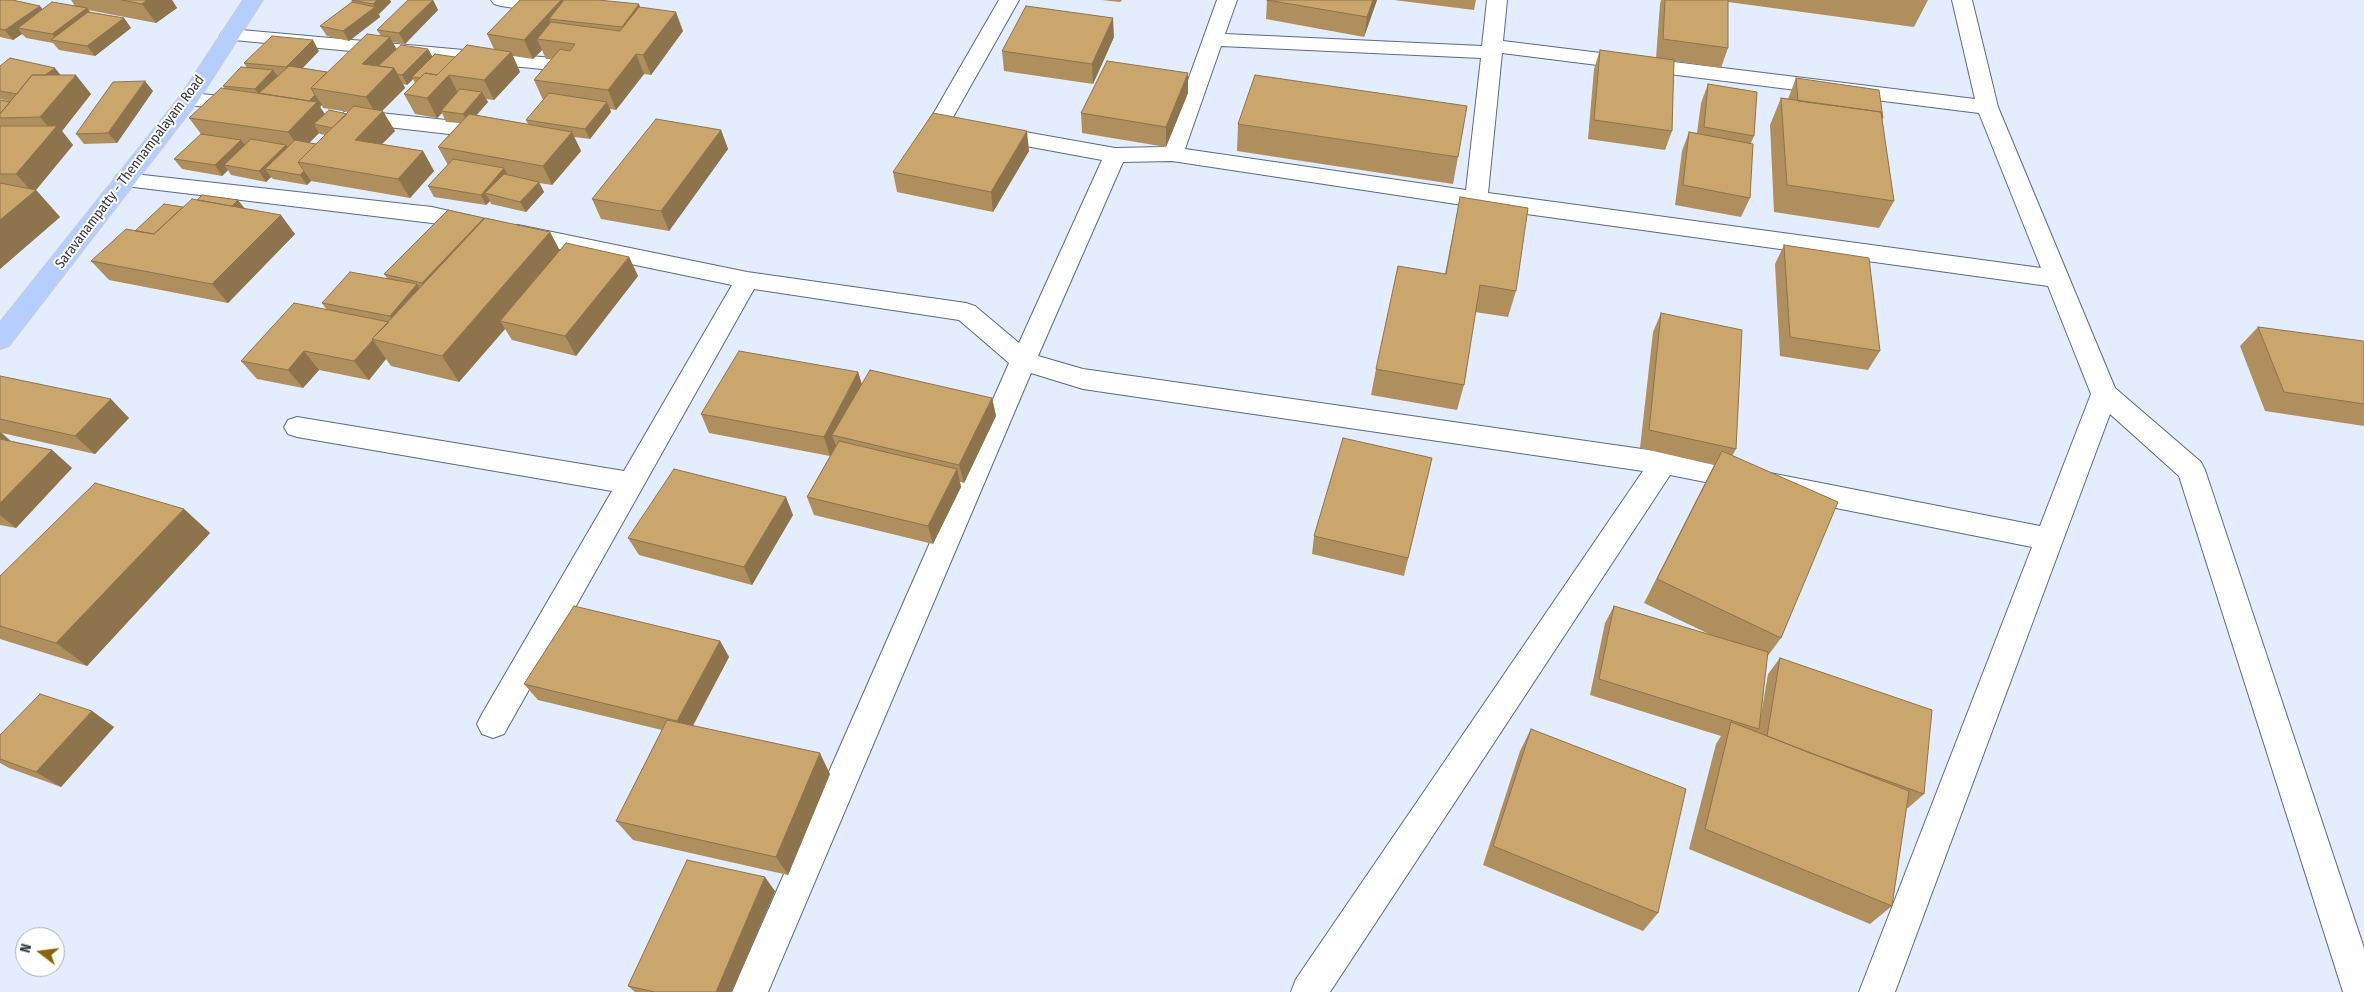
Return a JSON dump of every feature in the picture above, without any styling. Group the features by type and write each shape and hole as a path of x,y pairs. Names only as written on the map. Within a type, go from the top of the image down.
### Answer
{"main road":[{"name":"Saravanampatty - Thennampalayam Road","path":"0,340 189,99 253,0"}],"street":[{"path":"502,0 562,9 585,6 592,0"},
{"path":"1009,0 939,123 1115,155 1172,154 1476,199 2058,278"},
{"path":"1172,154 1227,0"},
{"path":"1476,199 1496,0"},
{"path":"1962,0 1987,107 2104,394 2191,470 2361,992"},
{"path":"230,35 575,66"},
{"path":"1212,40 1491,49 1987,107"},
{"path":"189,99 268,108"},
{"path":"328,114 516,135"},
{"path":"750,992 1023,361 1115,155"},
{"path":"125,180 432,215 747,280 966,312 1023,361 1083,379 1664,463 2049,539"},
{"path":"493,724 747,280"},
{"path":"1877,992 2104,394"},
{"path":"297,426 631,484"},
{"path":"1309,992 1664,463"}],"building":[{"path":"0,0 12,0 40,6 5,30 0,29"},
{"path":"122,0 147,0 142,4"},
{"path":"352,0 377,0 373,4"},
{"path":"408,0 433,0 399,33 377,30"},
{"path":"520,0 561,0 524,40 487,34"},
{"path":"564,0 598,0 639,4 622,27 549,19"},
{"path":"1267,0 1373,0 1367,17"},
{"path":"1665,0 1728,0 1728,48 1663,39"},
{"path":"52,2 87,8 52,34 18,28"},
{"path":"352,2 375,7 343,31 320,26"},
{"path":"1026,6 1113,18 1092,64 1002,51"},
{"path":"639,7 676,12 643,55 636,54 608,90 534,80 560,49 570,51 575,44 537,39 551,22 620,31"},
{"path":"88,12 124,18 87,46 51,40"},
{"path":"367,34 390,37 362,64 394,68 366,97 311,88"},
{"path":"272,36 313,40 286,67 244,63"},
{"path":"401,45 428,49 402,75 397,74 394,68 378,66"},
{"path":"467,45 511,52 484,80 449,75 427,98 404,94 425,73 437,75"},
{"path":"1600,50 1674,60 1672,131 1594,120"},
{"path":"435,54 455,57 437,75 425,73 420,78 412,77"},
{"path":"10,58 55,68 45,75 32,75 17,94 0,91 0,66"},
{"path":"1107,61 1188,73 1166,127 1081,113"},
{"path":"289,66 327,72 311,88 315,95 309,101 259,93"},
{"path":"241,67 273,70 255,89 223,86"},
{"path":"32,75 76,75 40,117 0,118 0,114"},
{"path":"1255,75 1467,106 1458,157 1238,124"},
{"path":"1796,78 1879,90 1883,118 1881,112 1798,101"},
{"path":"145,81 108,133 76,134 113,82"},
{"path":"1708,84 1757,92 1754,136 1704,127"},
{"path":"221,88 317,102 288,132 189,118"},
{"path":"460,89 482,92 463,114 441,111"},
{"path":"549,93 607,102 585,129 526,120"},
{"path":"1781,98 1881,112 1894,201 1787,185"},
{"path":"0,100 10,102 0,114"},
{"path":"354,106 383,111 355,140 423,151 398,179 298,162"},
{"path":"329,110 347,114 332,128 314,124"},
{"path":"933,113 1027,131 991,192 893,172"},
{"path":"469,114 572,132 543,166 438,147"},
{"path":"656,119 721,130 661,211 592,199"},
{"path":"0,126 57,126 16,174 0,174"},
{"path":"1689,132 1753,144 1750,198 1683,185"},
{"path":"201,134 241,140 215,165 174,159"},
{"path":"251,139 286,145 259,171 224,165"},
{"path":"295,140 316,144 298,162 304,171 300,175 265,169"},
{"path":"453,159 504,168 481,195 428,186"},
{"path":"504,174 539,182 520,202 485,193"},
{"path":"0,183 36,190 0,220"},
{"path":"202,195 238,200 232,206 197,200"},
{"path":"1460,197 1528,208 1516,291 1480,285 1464,385 1376,369 1398,266 1446,274"},
{"path":"192,199 281,215 212,284 91,261 126,229 154,234"},
{"path":"164,204 183,207 154,234 135,231"},
{"path":"448,210 484,218 422,283 384,274"},
{"path":"485,218 550,232 442,356 372,339"},
{"path":"566,243 629,257 565,336 500,321"},
{"path":"1784,245 1869,258 1880,351 1790,337"},
{"path":"350,272 417,284 390,316 322,303"},
{"path":"294,303 389,322 354,361 304,351 288,370 241,361"},
{"path":"1661,313 1742,330 1736,449 1649,430"},
{"path":"2258,327 2363,341 2364,404 2284,392"},
{"path":"739,351 858,372 824,437 701,414"},
{"path":"870,370 992,398 959,465 832,435"},
{"path":"0,376 111,399 75,436 0,419"},
{"path":"1343,438 1432,458 1408,558 1314,536"},
{"path":"0,439 52,450 0,503"},
{"path":"839,441 957,469 928,526 807,497"},
{"path":"1722,451 1838,502 1781,638 1657,579"},
{"path":"674,469 786,497 744,567 628,538"},
{"path":"95,483 184,509 56,643 0,626 0,576"},
{"path":"574,606 720,641 677,721 524,684"},
{"path":"1614,606 1768,652 1759,729 1599,679"},
{"path":"1780,658 1932,710 1924,794 1767,736"},
{"path":"40,694 92,711 36,772 0,759 0,735"},
{"path":"667,720 820,753 776,857 616,821"},
{"path":"1731,722 1909,791 1892,906 1705,829"},
{"path":"1531,729 1686,789 1658,913 1493,846"},
{"path":"687,860 765,877 716,992 655,992 628,986"}]}
